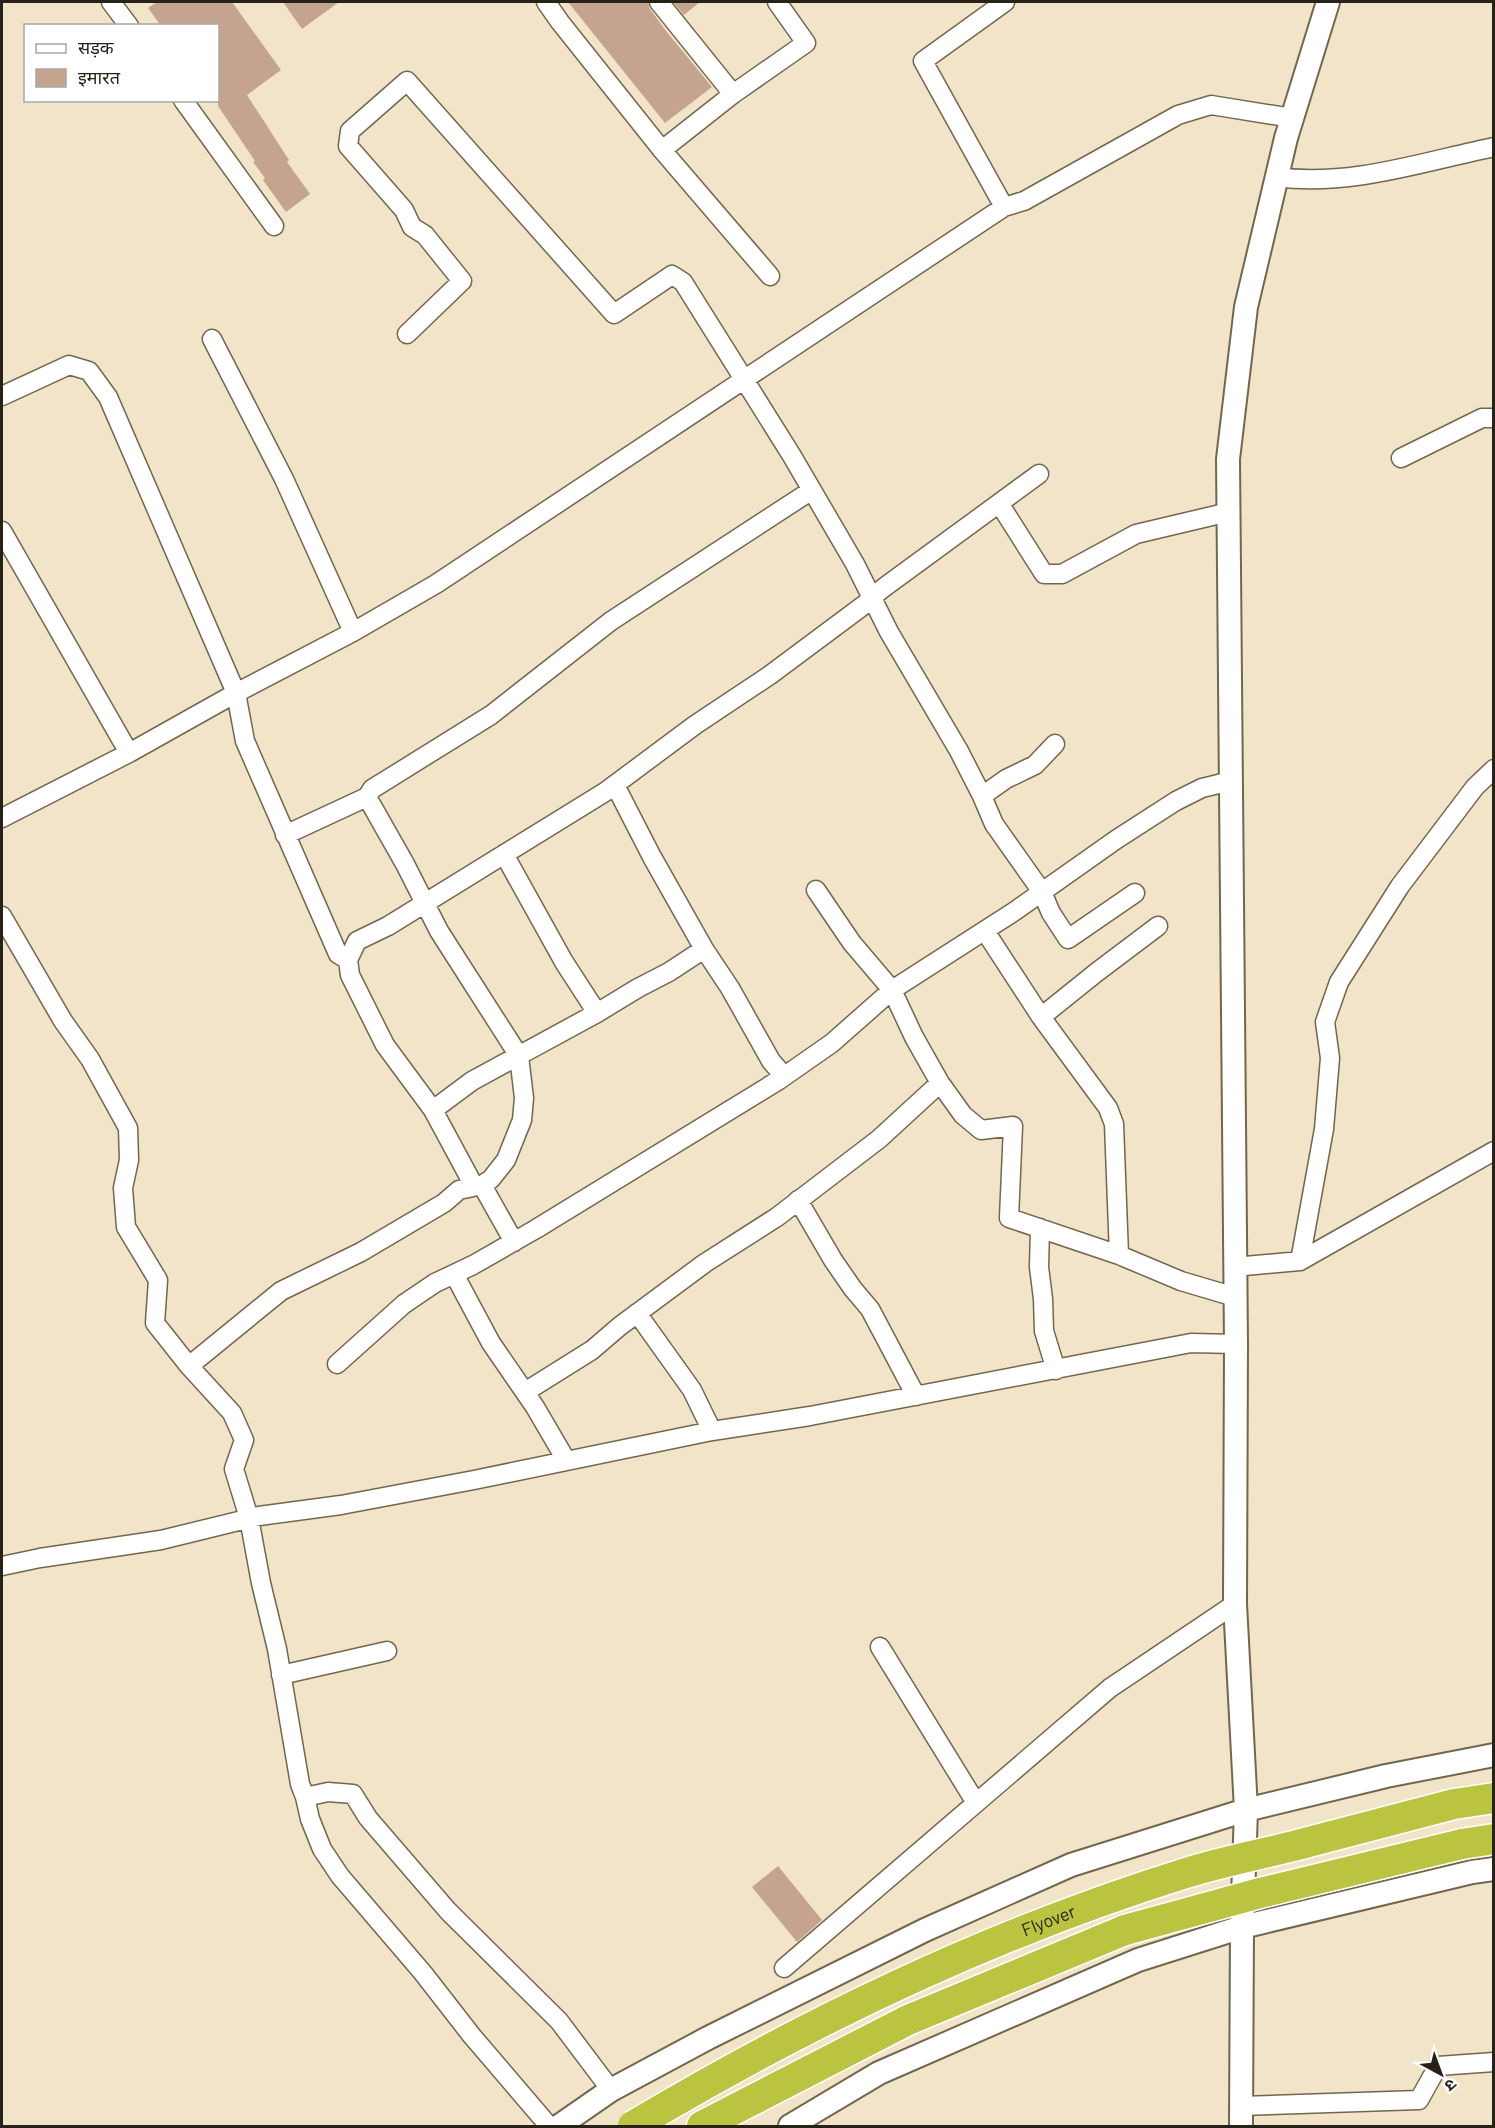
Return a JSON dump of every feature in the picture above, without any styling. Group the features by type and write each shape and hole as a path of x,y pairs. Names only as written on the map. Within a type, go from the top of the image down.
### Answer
{"highway":[{"name":"Flyover","path":"633,2127 771,2049 914,1977 1056,1918 1190,1872 1454,1804 1494,1798"},
{"name":"Flyover","path":"702,2127 908,2020 1125,1930 1260,1893 1462,1844 1494,1839"}],"street":[{"path":"111,2 128,24"},
{"path":"546,2 662,150 770,276"},
{"path":"660,2 733,93"},
{"path":"662,150 733,93 806,43 777,2"},
{"path":"1005,2 923,61 1005,207"},
{"path":"1328,2 1276,177 1246,307 1228,459 1236,1344 1236,1604 1246,1810 1242,1927 1241,2116 1419,2100 1438,2066 1494,2062"},
{"path":"407,334 462,281 425,235 412,227 404,210 348,146 350,130 407,81 614,314 672,274 683,282 745,378 812,490 889,632 943,723 982,796 994,824 1042,892 1051,913 1068,939 1135,892"},
{"path":"184,102 274,225"},
{"path":"2,818 129,753 236,693 353,632 436,584 1005,207 1024,201 1178,115 1211,105 1292,118"},
{"path":"1276,177 1295,180 1347,178 1494,147"},
{"path":"213,339 284,479 353,632"},
{"path":"2,396 69,364 89,371 108,398 236,693 245,741 285,835 338,954 348,960"},
{"path":"1401,458 1482,418 1494,417"},
{"path":"514,1242 432,1110 385,1045 350,975 348,960 357,941 388,927 615,784 695,725 809,647 872,597 1039,474"},
{"path":"285,835 367,797 372,789 490,714 610,621 812,490"},
{"path":"999,503 1044,574 1062,574 1136,534 1229,512"},
{"path":"2,531 129,753"},
{"path":"982,796 1006,778 1035,765 1055,744"},
{"path":"1300,1261 1324,1129 1330,1058 1325,1022 1339,982 1400,886 1474,787 1494,769"},
{"path":"337,1364 404,1304 435,1283 514,1242 784,1076 832,1043 892,990 985,931 1176,801 1202,788 1231,781"},
{"path":"615,784 652,857 704,949 730,988 771,1061 784,1076"},
{"path":"189,1366 281,1291 361,1252 444,1203 459,1190 491,1179 507,1160 522,1120 524,1098 519,1056 439,931 426,903 367,797"},
{"path":"504,854 564,962 597,1013"},
{"path":"816,890 852,943 892,990 914,1037 940,1083 963,1114 981,1130 1013,1126 1009,1218 1119,1255 1181,1281 1235,1297"},
{"path":"2,916 63,1021 90,1059 128,1128 129,1160 123,1188 126,1227 158,1280 155,1323 189,1366 232,1413 244,1440 234,1469 249,1518 281,1675 300,1784 322,1850 340,1876 549,2127"},
{"path":"1041,1017 1158,926"},
{"path":"985,931 1041,1017 1108,1108 1114,1124 1119,1255"},
{"path":"432,1110 472,1082 669,972 704,949"},
{"path":"525,1392 592,1350 637,1313 705,1263 777,1216 879,1139 940,1083"},
{"path":"1234,1267 1300,1261 1494,1151"},
{"path":"798,1200 833,1260 870,1309 916,1396"},
{"path":"1040,1228 1039,1268 1044,1331 1056,1370"},
{"path":"454,1274 491,1343 525,1392 566,1460"},
{"path":"637,1313 692,1390 712,1431"},
{"path":"2,1566 161,1540 249,1518 341,1505 712,1431 810,1416 1191,1342 1236,1344"},
{"path":"784,1968 1110,1688 1236,1604"},
{"path":"880,1647 975,1803"},
{"path":"281,1675 387,1651"},
{"path":"559,2127 611,2090 708,2038 925,1930 1071,1865 1246,1810 1386,1776 1494,1755"},
{"path":"305,1797 328,1792 353,1794 368,1818 448,1911 559,2021 611,2090"},
{"path":"790,2127 879,2073 1138,1960 1242,1927 1472,1872 1494,1869"}],"building":[{"path":"157,2 232,2 281,70 247,95 289,160 287,162 310,194 286,212 263,180 265,178 253,162 255,161 218,106 219,24 160,24 148,8"},
{"path":"283,2 339,2 302,29"},
{"path":"568,2 648,2 650,9 666,31 712,87 665,123"},
{"path":"673,2 700,2 684,15"},
{"path":"778,1866 822,1920 797,1942 752,1887"}]}
